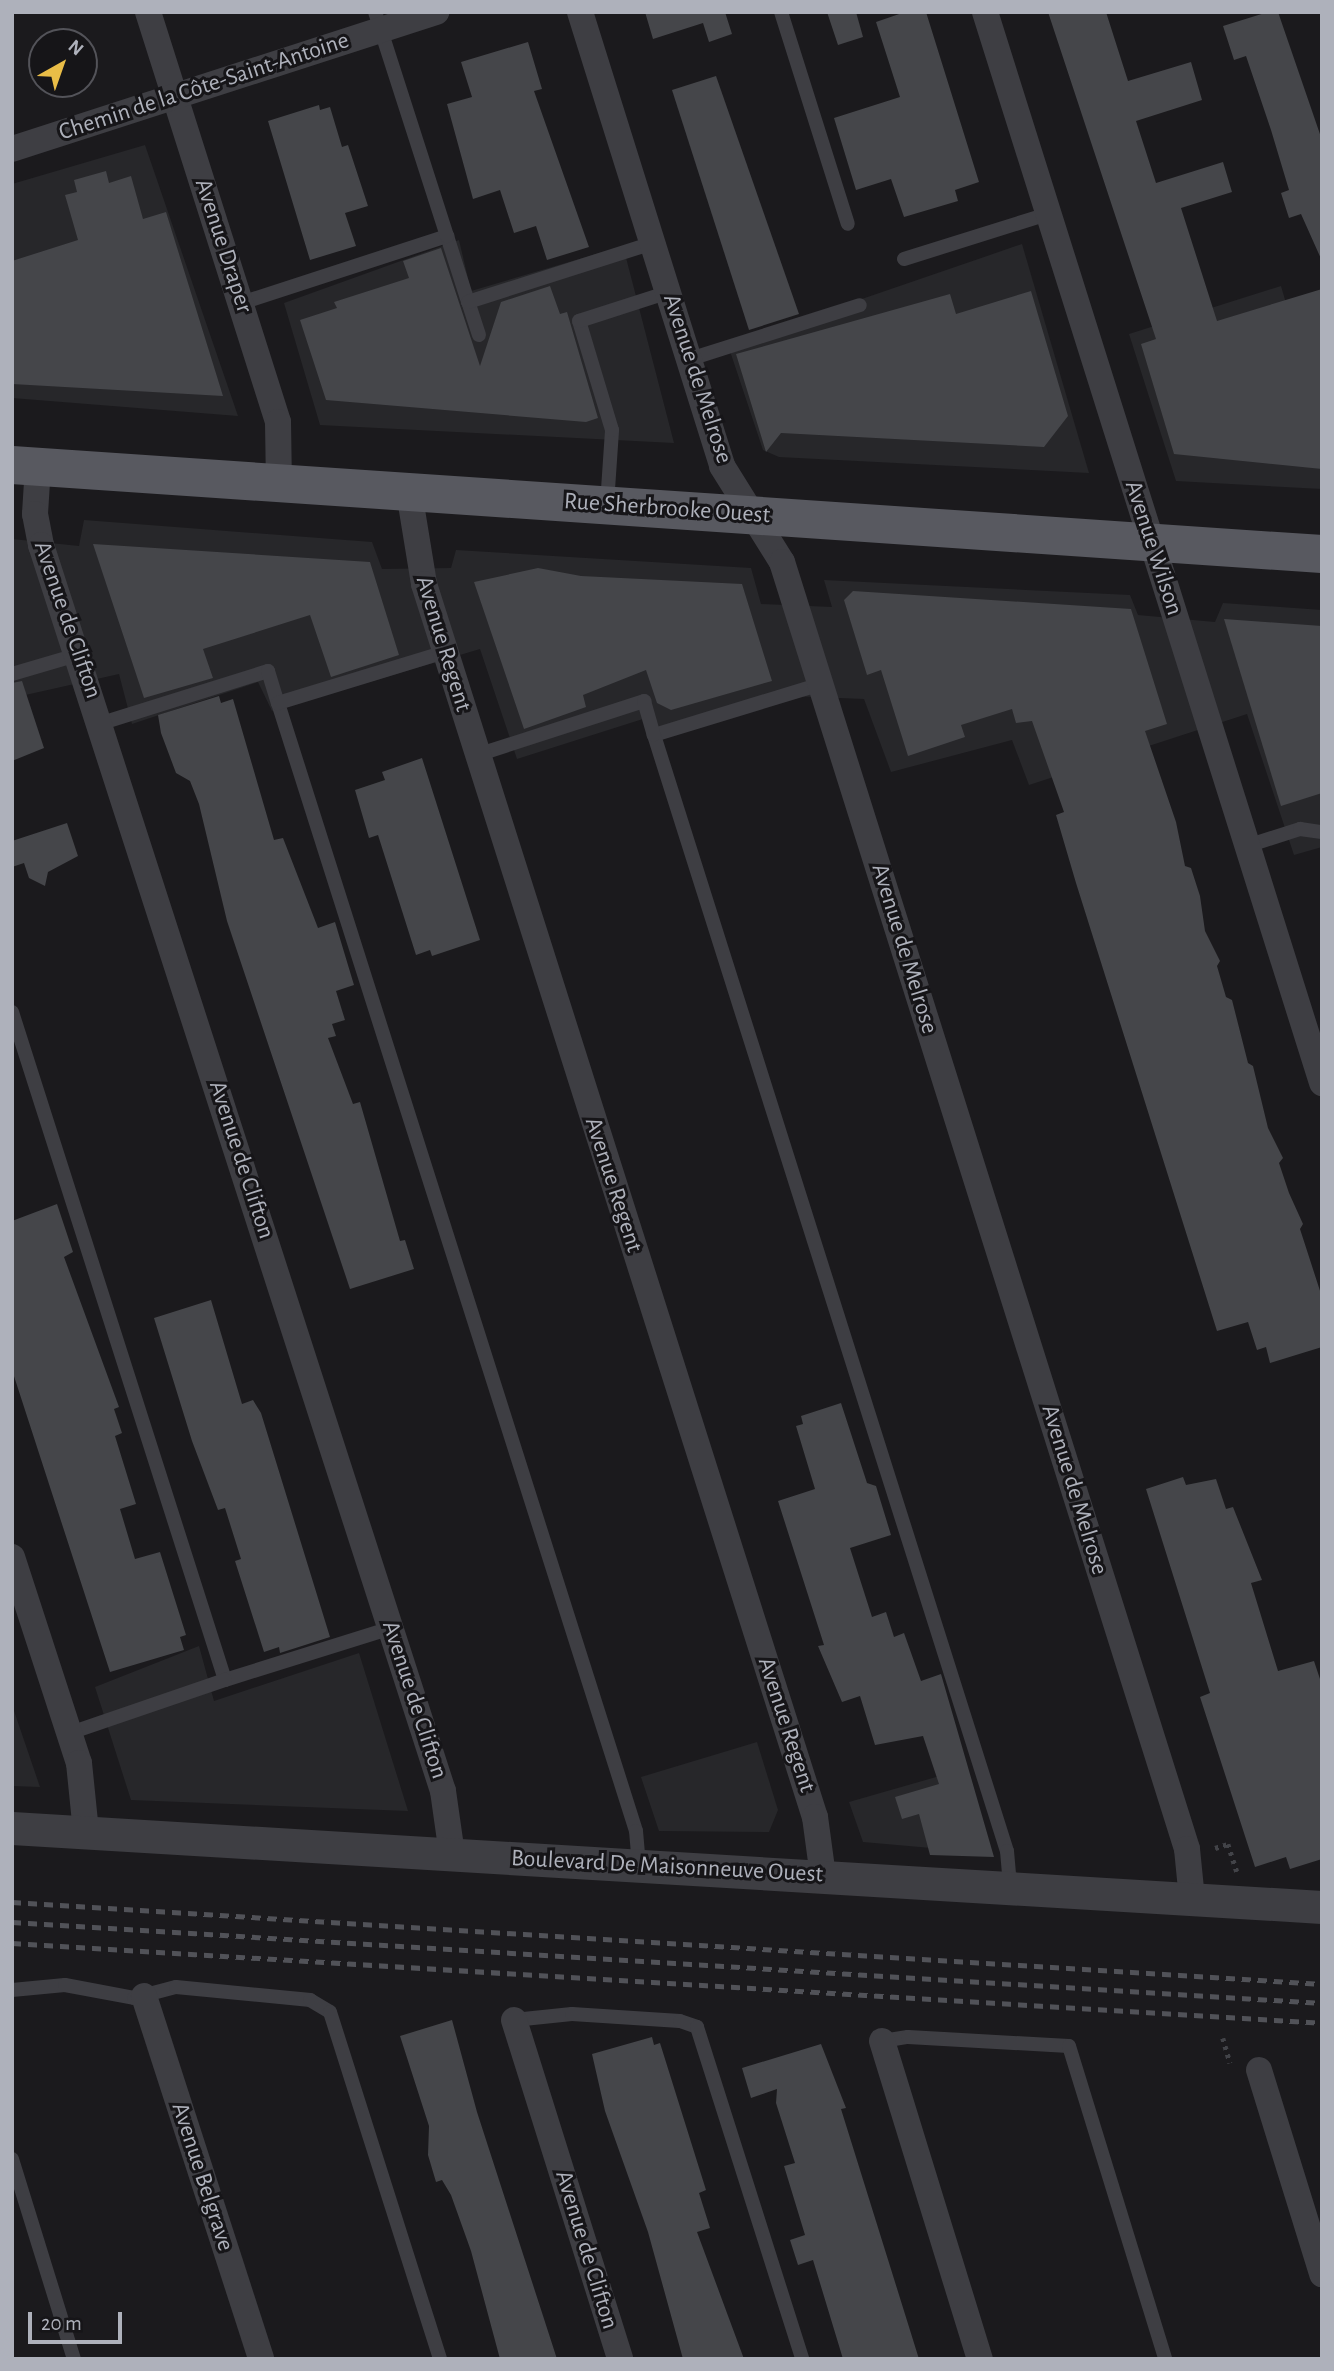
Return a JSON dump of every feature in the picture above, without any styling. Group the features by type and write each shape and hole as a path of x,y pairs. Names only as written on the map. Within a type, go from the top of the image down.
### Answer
{"main road":[{"name":"Rue Sherbrooke Ouest","path":"25,466 1322,554"}],"street":[{"name":"Avenue Draper","path":"148,12 278,422 279,483"},
{"name":"Chemin de la Côte-Saint-Antoine","path":"12,149 175,97 378,21 436,12"},
{"name":"Avenue de Melrose","path":"580,12 722,466 782,562 1187,1849 1192,1899"},
{"name":"Avenue Wilson","path":"985,12 1322,1083"},
{"name":"Avenue de Clifton","path":"25,466 35,525 80,654 443,1791 452,1854"},
{"name":"Avenue Regent","path":"409,492 418,562 815,1817 823,1876"},
{"path":"12,1558 70,1733 85,1790 86,1832"},
{"name":"Boulevard De Maisonneuve Ouest","path":"12,1828 1322,1907"},
{"name":"Avenue Belgrave","path":"144,1996 261,2359"},
{"name":"Avenue de Clifton","path":"514,2020 620,2359"},
{"path":"882,2041 980,2359"},
{"path":"1259,2070 1322,2274"}],"lane":[{"path":"781,12 848,224"},
{"path":"378,21 479,335"},
{"path":"904,259 1048,214"},
{"path":"241,303 447,236"},
{"path":"468,302 653,243"},
{"path":"607,505 612,430 579,321 669,292"},
{"path":"690,359 860,305"},
{"path":"278,703 445,652"},
{"path":"12,674 80,654"},
{"path":"102,723 268,671 636,1831 639,1867"},
{"path":"654,735 821,684"},
{"path":"477,755 644,701 1007,1851 1010,1889"},
{"path":"1247,845 1300,829 1322,832"},
{"path":"12,1012 226,1680"},
{"path":"70,1733 391,1628"},
{"path":"12,1990 65,1985 144,1996 176,1987 310,2000 330,2012 440,2359"},
{"path":"514,2020 572,2014 680,2021 697,2027 802,2359"},
{"path":"882,2041 908,2036 1069,2046 1165,2359"},
{"path":"12,2159 75,2359"}],"path":[{"path":"1214,1849 1228,1844 1237,1873"},
{"path":"1223,2038 1230,2063"}],"shaded area":[{"path":"145,145 238,416 12,398 12,184"},
{"path":"459,240 471,291 623,246 674,443 320,425 284,303"},
{"path":"1022,244 1089,473 779,457 763,450 728,345"},
{"path":"1281,286 1288,310 1322,300 1322,489 1176,481 1129,334"},
{"path":"84,520 372,542 382,569 451,568 456,550 751,568 761,604 832,607 824,580 1130,595 1138,615 1215,622 1223,603 1322,610 1322,847 1294,855 1247,714 1029,785 1012,740 891,772 864,699 790,696 656,736 646,718 517,759 480,649 272,711 258,682 132,724 119,674 12,698 12,539 79,546"},
{"path":"199,1646 214,1701 359,1653 408,1811 131,1800 95,1687"},
{"path":"12,1705 40,1787 12,1786"},
{"path":"757,1742 778,1810 769,1832 659,1831 641,1777"},
{"path":"964,1769 988,1853 863,1842 849,1802"}],"building":[{"path":"645,12 725,12 732,34 709,42 703,23 653,39"},
{"path":"827,12 856,12 863,37 838,45"},
{"path":"905,12 926,12 979,182 955,190 958,201 904,217 891,179 856,190 834,118 900,97 876,22"},
{"path":"1048,12 1106,12 1128,81 1191,62 1202,100 1136,121 1156,183 1223,162 1232,192 1181,208 1217,321 1322,289 1322,469 1174,454 1141,344 1156,339"},
{"path":"1268,12 1278,12 1322,140 1322,261 1301,214 1289,218 1281,193 1289,190 1246,56 1234,60 1223,26"},
{"path":"528,42 542,89 534,91 589,247 547,260 536,226 514,233 500,190 473,199 447,104 472,97 461,62"},
{"path":"716,76 799,314 749,330 672,90"},
{"path":"319,105 320,110 330,107 342,147 348,145 368,206 345,213 356,246 310,260 268,121"},
{"path":"106,171 109,183 131,176 143,219 166,212 223,396 12,384 12,261 78,240 65,195 77,192 74,180"},
{"path":"441,248 480,366 501,302 550,286 560,314 567,312 598,418 586,422 326,400 300,320 337,308 334,302 409,278 403,261"},
{"path":"1031,291 1068,416 1044,447 781,433 766,452 736,354 950,294 956,314"},
{"path":"93,544 370,562 399,655 331,677 310,615 203,649 213,678 144,698"},
{"path":"538,568 581,576 742,584 772,681 671,710 657,703 646,670 583,695 586,707 524,729 474,582"},
{"path":"853,591 1131,609 1167,724 1145,731 1176,822 1185,866 1191,868 1200,896 1205,931 1220,961 1217,966 1226,997 1232,1000 1248,1063 1253,1066 1268,1128 1283,1158 1279,1163 1303,1224 1300,1229 1322,1297 1322,1347 1270,1363 1266,1347 1257,1350 1248,1322 1217,1331 1076,883 1056,815 1064,812 1032,721 1016,723 1012,709 961,725 965,737 908,756 881,670 867,675 844,600"},
{"path":"1224,619 1322,626 1322,793 1281,806"},
{"path":"22,681 44,748 12,761 12,683"},
{"path":"219,696 221,703 233,699 274,840 283,838 318,928 335,922 354,985 336,991 345,1020 332,1024 336,1036 328,1038 353,1104 360,1102 400,1241 405,1240 414,1269 350,1289 227,921 199,804 190,781 176,773 161,733 158,715"},
{"path":"422,758 480,940 432,956 430,950 416,955 378,835 369,838 355,790 385,780 382,772"},
{"path":"67,823 78,856 48,872 45,886 29,878 24,863 12,867 12,841"},
{"path":"57,1204 73,1252 64,1257 119,1407 114,1409 122,1433 115,1436 136,1504 120,1509 135,1559 160,1552 186,1635 180,1637 184,1650 110,1672 12,1370 12,1221"},
{"path":"211,1300 242,1404 253,1400 261,1413 330,1637 280,1653 279,1647 264,1652 235,1561 241,1559 225,1508 218,1510 192,1441 154,1318"},
{"path":"841,1403 867,1483 876,1486 891,1535 850,1548 872,1617 886,1612 894,1637 904,1633 921,1681 941,1674 994,1857 930,1855 919,1814 902,1819 895,1797 939,1784 923,1736 875,1745 860,1696 842,1702 818,1646 824,1645 778,1501 815,1489 796,1426 803,1424 801,1416"},
{"path":"1183,1477 1186,1485 1216,1479 1226,1509 1233,1507 1262,1580 1251,1583 1278,1671 1314,1661 1322,1685 1322,1859 1290,1869 1286,1857 1255,1867 1200,1697 1210,1693 1146,1489"},
{"path":"452,2020 477,2112 557,2359 500,2359 471,2251 451,2195 442,2180 436,2182 428,2155 429,2126 400,2036"},
{"path":"652,2037 654,2045 660,2043 706,2190 699,2193 710,2228 697,2232 744,2359 683,2359 648,2232 605,2111 592,2054"},
{"path":"821,2044 846,2108 841,2109 919,2359 843,2359 813,2260 798,2265 790,2240 805,2235 784,2166 795,2163 776,2103 777,2089 751,2098 742,2068"}],"railway":[{"path":"12,1902 1322,1984"},
{"path":"12,1922 1322,2003"},
{"path":"12,1943 1322,2023"}]}
